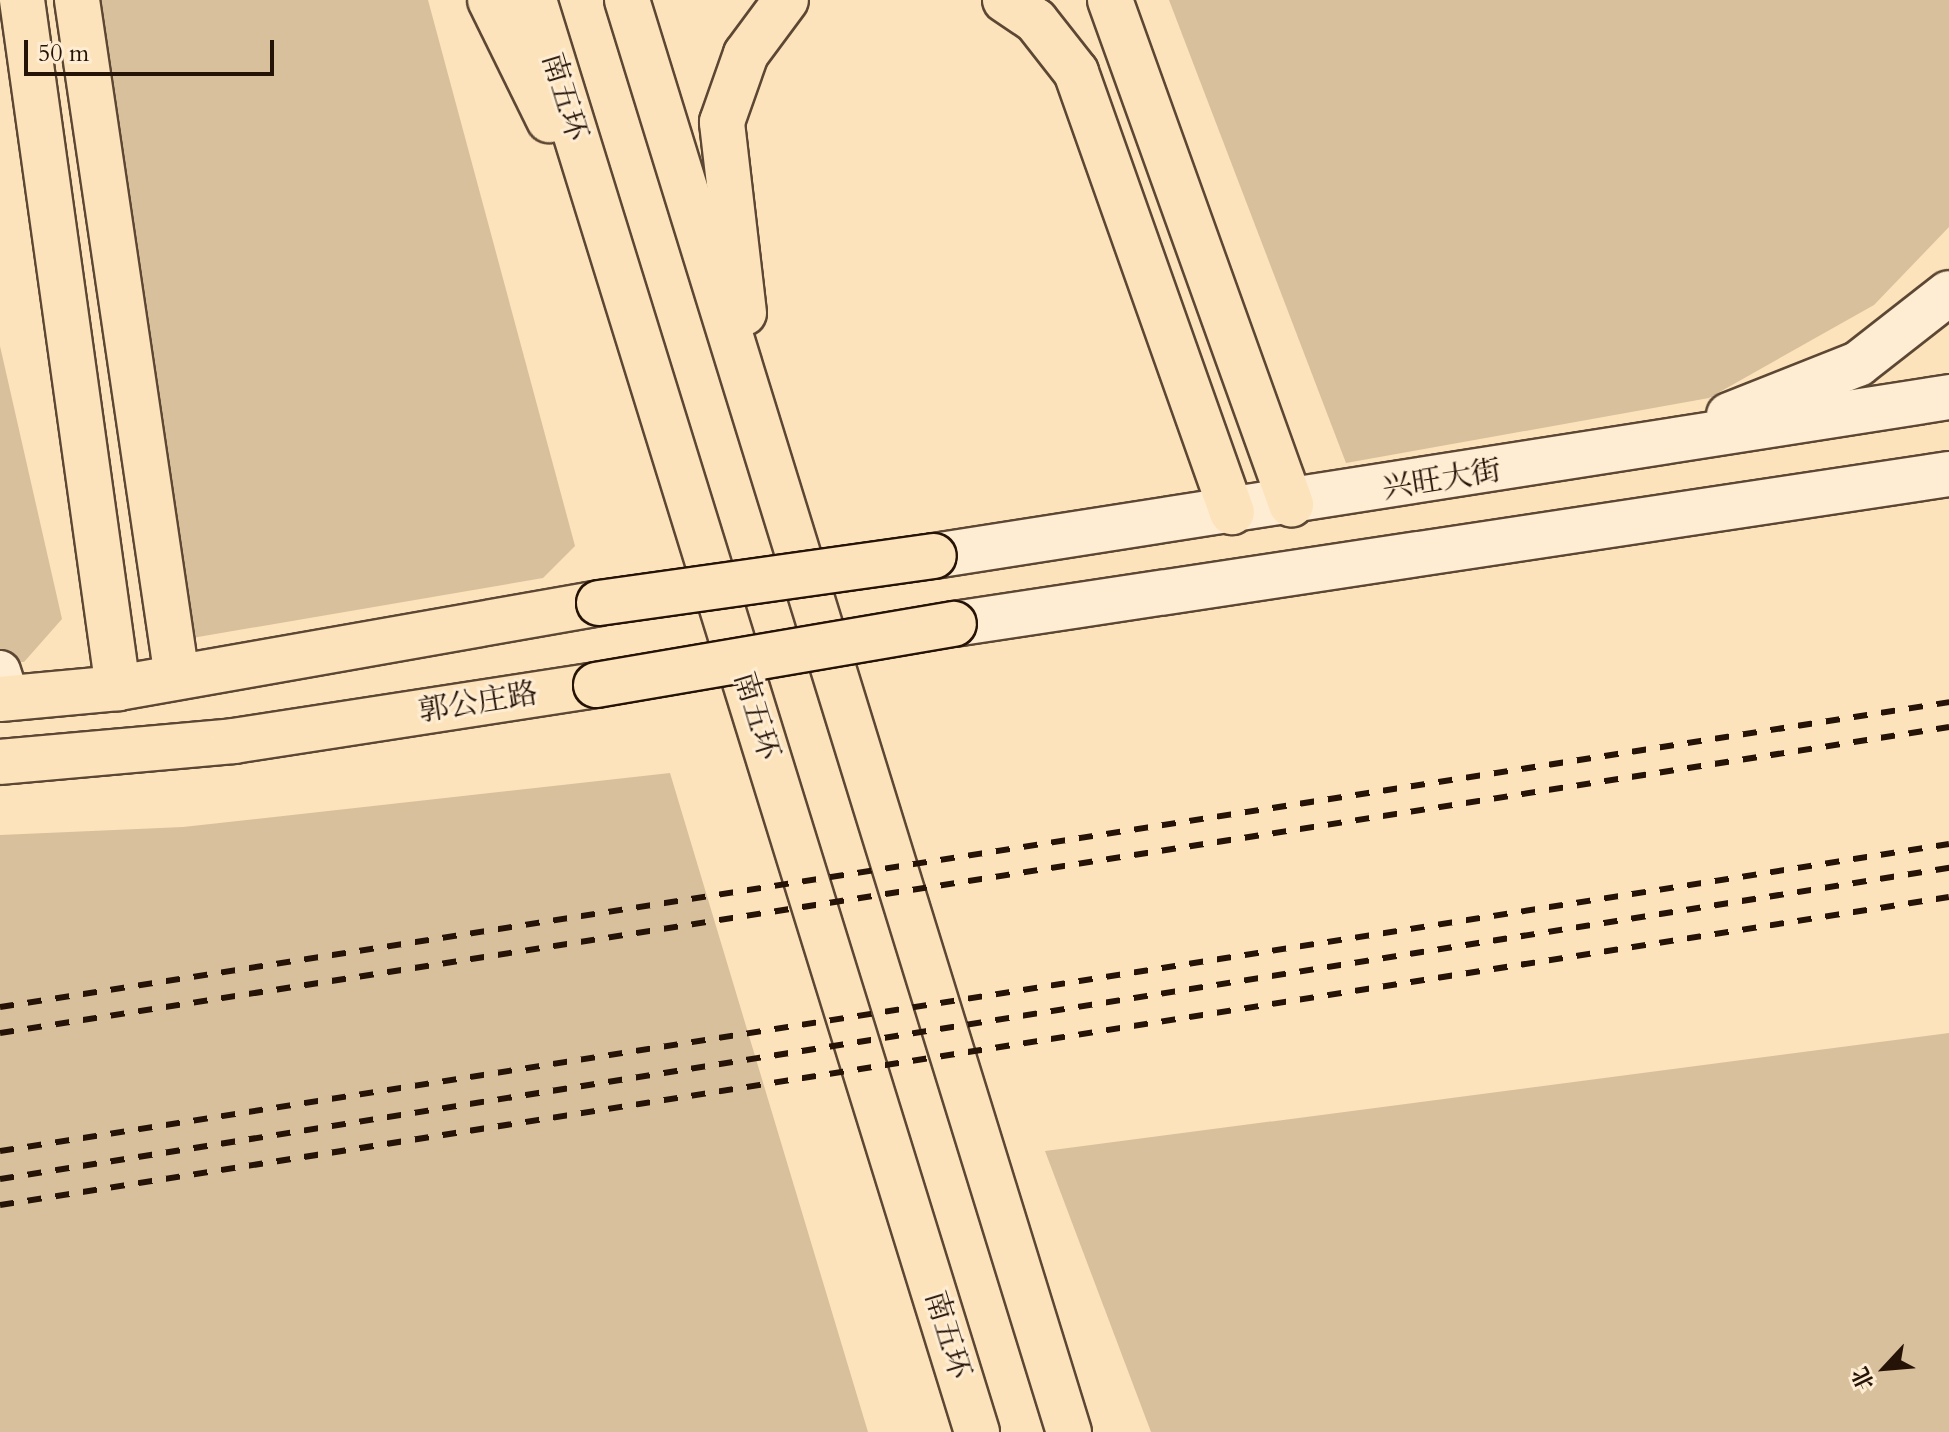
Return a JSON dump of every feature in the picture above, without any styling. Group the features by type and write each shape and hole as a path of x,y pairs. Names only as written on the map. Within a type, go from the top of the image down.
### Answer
{"main road":[{"path":"22,0 118,688"},
{"path":"3,690 118,688 177,677 77,0"},
{"path":"490,0 608,239"},
{"name":"南五环","path":"534,0 977,1432"},
{"path":"627,0 1069,1432"},
{"path":"757,422 722,122 746,54 786,0"},
{"path":"1005,0 1036,21 1076,72 1232,512"},
{"path":"1110,0 1291,504"},
{"path":"1652,446 1858,364 1949,293"},
{"name":"兴旺大街","path":"177,677 599,603 1291,504 1949,397"},
{"name":"郭公庄路","path":"0,762 234,741 596,685 954,624 1949,474"}],"shaded area":[{"path":"99,0 428,0 575,546 543,578 192,638"},
{"path":"1169,0 1949,0 1949,227 1874,305 1709,398 1346,463"},
{"path":"0,346 62,619 24,662 0,662"},
{"path":"670,773 868,1432 0,1432 0,835 183,827"},
{"path":"1949,1033 1949,1432 1151,1432 1045,1151"}],"railway":[{"path":"0,1007 1949,702"},
{"path":"0,1033 1949,727"},
{"path":"0,1151 1949,844"},
{"path":"0,1179 1949,868"},
{"path":"0,1205 1949,897"}]}
